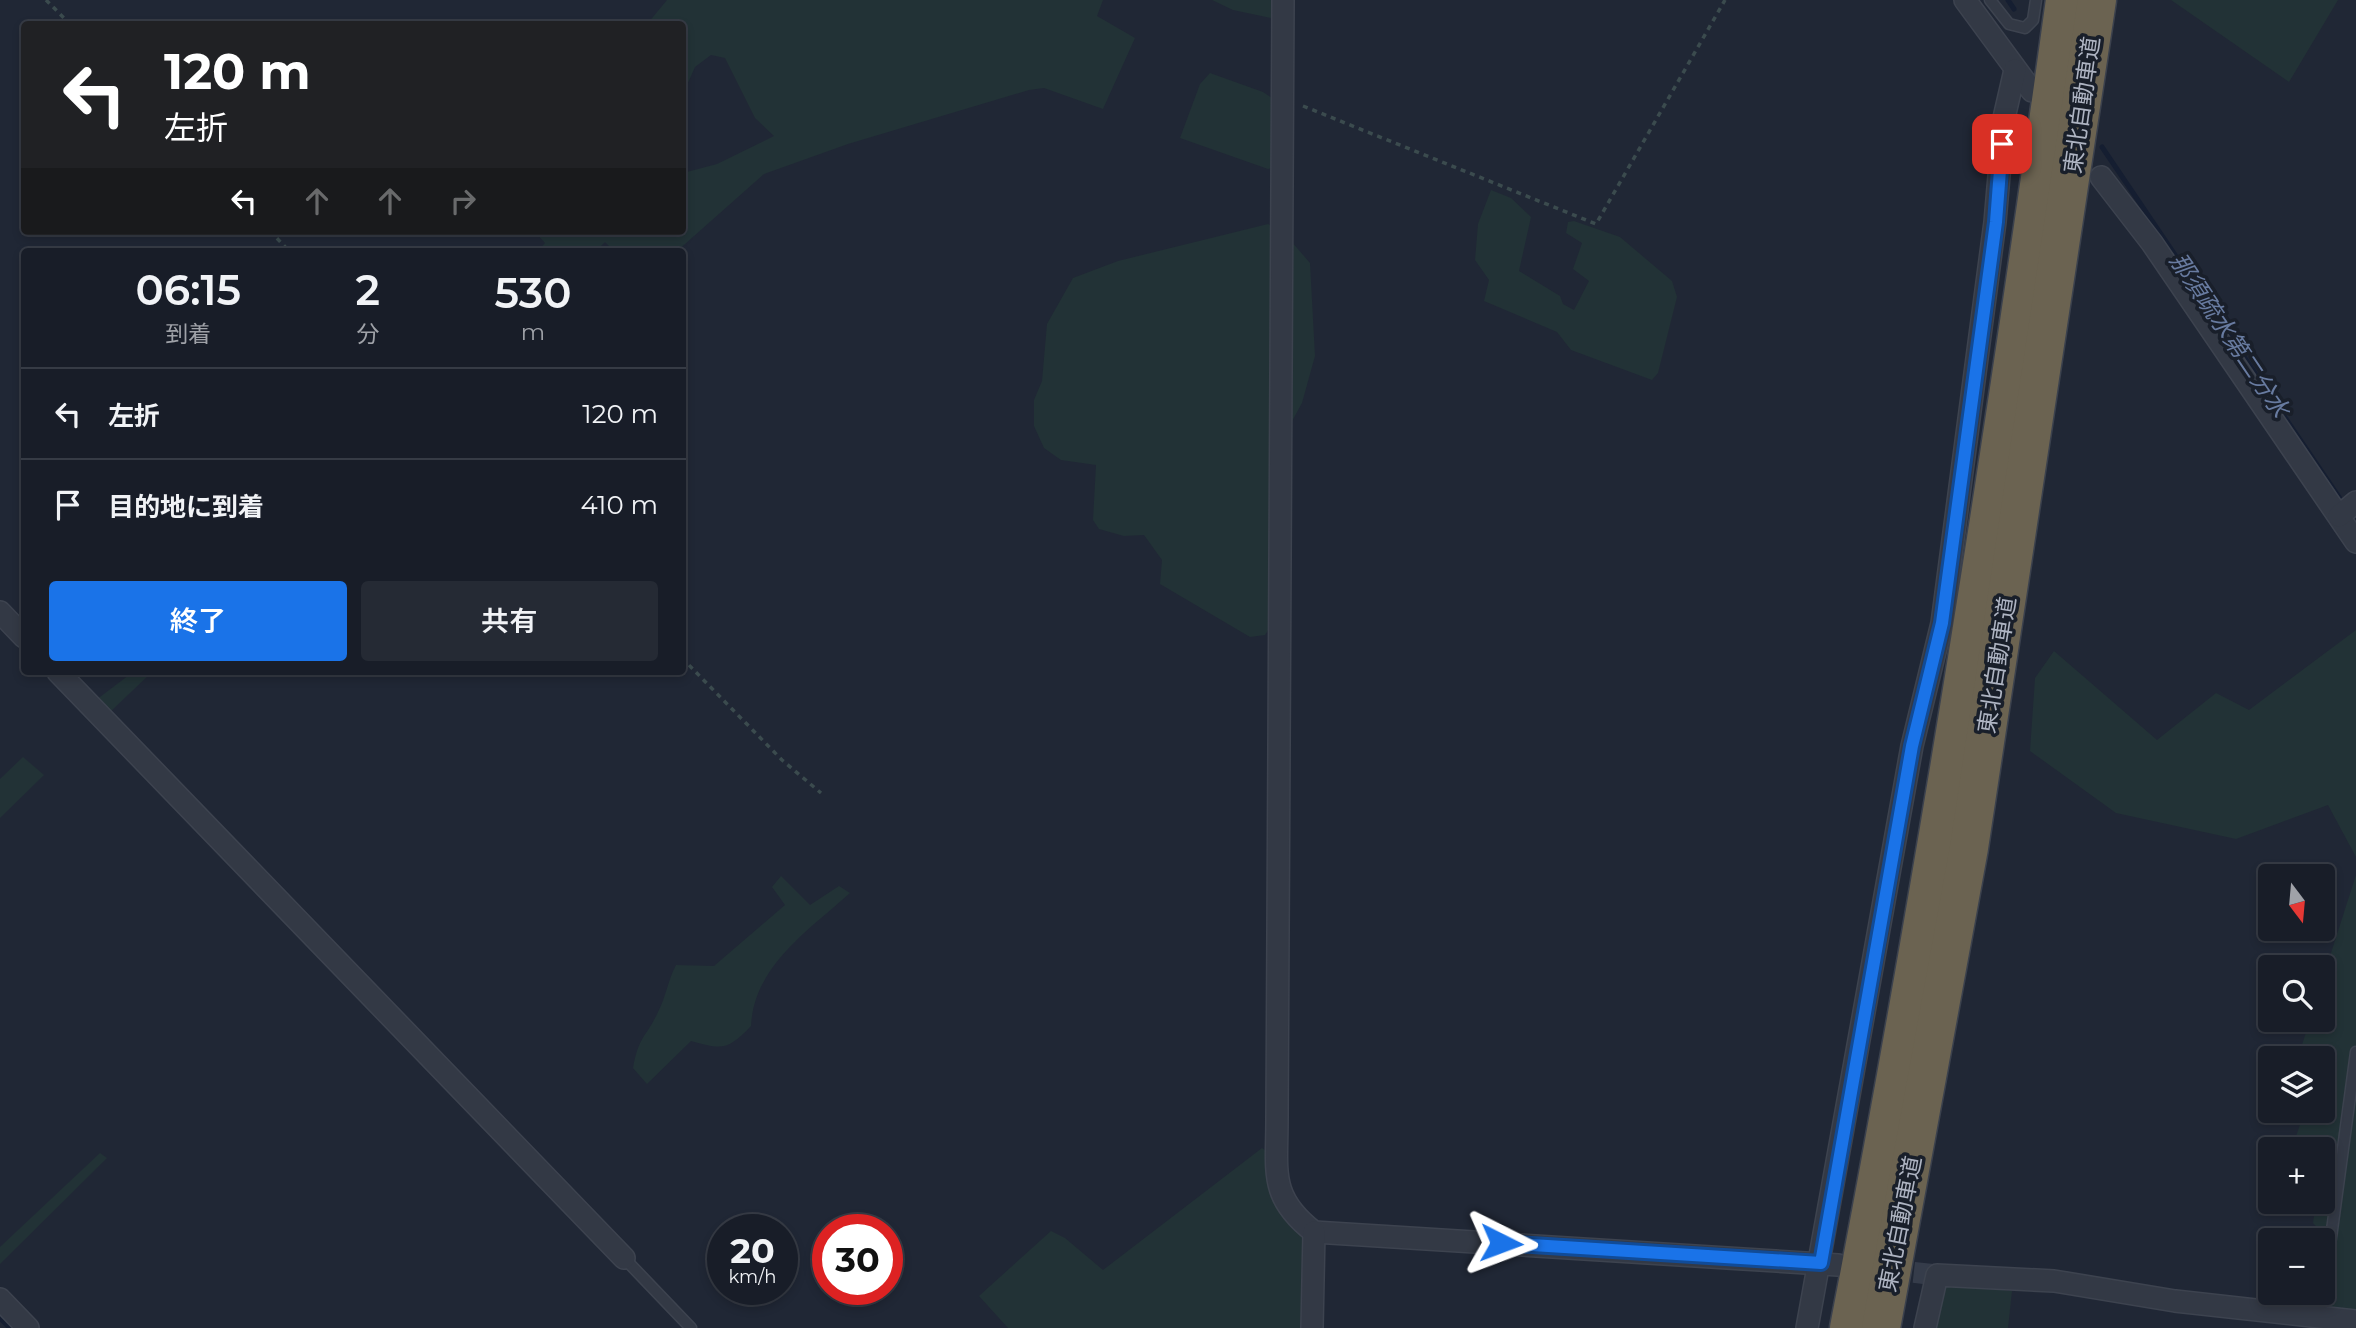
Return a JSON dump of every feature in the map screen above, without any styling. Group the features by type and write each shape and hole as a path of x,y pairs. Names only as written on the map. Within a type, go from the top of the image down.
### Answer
{"highway":[{"name":"東北自動車道","path":"1849,1328 1937,843 2015,351 2065,0"},
{"name":"東北自動車道","path":"1881,1328 1969,848 2097,0"}],"street":[{"path":"1283,0 1277,1163 1285,1204 1293,1215 1314,1232 1830,1264"},
{"path":"1965,0 2032,91"},
{"path":"1807,1328 1830,1264 1912,746 1942,623 1996,222 2004,118 2015,70"},
{"path":"2101,177 2152,243 2356,542"},
{"path":"2339,516 2356,502"},
{"path":"0,612 21,635"},
{"path":"61,675 624,1258"},
{"path":"1312,1328 1314,1232"},
{"path":"1926,1328 1937,1275 2054,1281 2175,1301 2356,1321"},
{"path":"0,1299 28,1328"}],"lane":[{"path":"1990,0 2009,24 2025,28 2033,20 2036,0"},
{"path":"2320,1319 2356,1052"},
{"path":"624,1258 691,1328"}],"path":[{"path":"46,0 67,21"},
{"path":"1283,98 1596,224 1725,0"},
{"path":"274,235 286,248"},
{"path":"686,661 782,760 821,793"}],"shaded area":[{"path":"667,0 1103,0 1097,16 1135,38 1103,109 1044,88 1029,90 848,144 764,174 681,248 611,248 605,242 599,248 541,248 545,243 538,235 686,235 686,172 717,164 774,136 755,118 725,58 711,55 695,67 686,87 686,21 650,21"},
{"path":"1212,0 1290,0 1275,19 1233,10"},
{"path":"2171,0 2338,0 2289,82"},
{"path":"1210,73 1263,92 1278,102 1274,167 1268,169 1180,138 1200,84"},
{"path":"1491,190 1511,198 1531,217 1519,271 1560,296 1563,304 1574,310 1589,281 1573,269 1582,243 1566,233 1568,222 1574,221 1620,237 1672,281 1677,297 1658,373 1652,380 1571,350 1557,332 1484,301 1489,280 1475,260 1478,224"},
{"path":"1268,224 1285,234 1310,263 1315,356 1302,403 1273,456 1271,626 1265,635 1250,637 1160,584 1162,560 1144,535 1124,536 1099,529 1093,520 1096,465 1061,460 1044,448 1034,426 1034,400 1042,381 1047,324 1073,278 1118,261"},
{"path":"2356,630 2356,857 2328,805 2236,839 2116,813 2030,751 2035,678 2054,651 2157,740 2216,693 2249,710"},
{"path":"129,675 149,675 109,713 96,700"},
{"path":"23,757 44,775 0,818 0,779"},
{"path":"2356,875 2356,1314 2312,1311 2313,1305 2335,1305 2335,1228 2318,1228 2313,1223 2314,1214 2335,1214 2335,1137 2296,1137 2301,1123 2335,1123 2335,1046 2302,1046 2306,1032 2335,1032 2335,955 2330,955"},
{"path":"781,876 810,905 839,886 850,893 801,936 773,968 754,1005 751,1026 743,1034 730,1044 718,1047 691,1041 647,1084 633,1068 635,1057 661,1006 676,965 714,966 785,905 772,887"},
{"path":"1262,1148 1274,1156 1309,1232 1310,1328 1008,1328 979,1296 1051,1231 1065,1238 1103,1270"},
{"path":"100,1153 107,1158 0,1264 0,1247"},
{"path":"1945,1284 2012,1291 2008,1328 1936,1328"}],"waterway":[{"name":"那須疏水第二分水","path":"2008,0 2014,9"},
{"name":"那須疏水第二分水","path":"2102,147 2345,506"},
{"path":"0,1318 10,1328"}],"tunnel":[{"path":"1883,1269 1937,1275"}],"route":[{"path":"1501,1243 1821,1263 1912,746 1942,623 1996,222 2002,144"}]}
